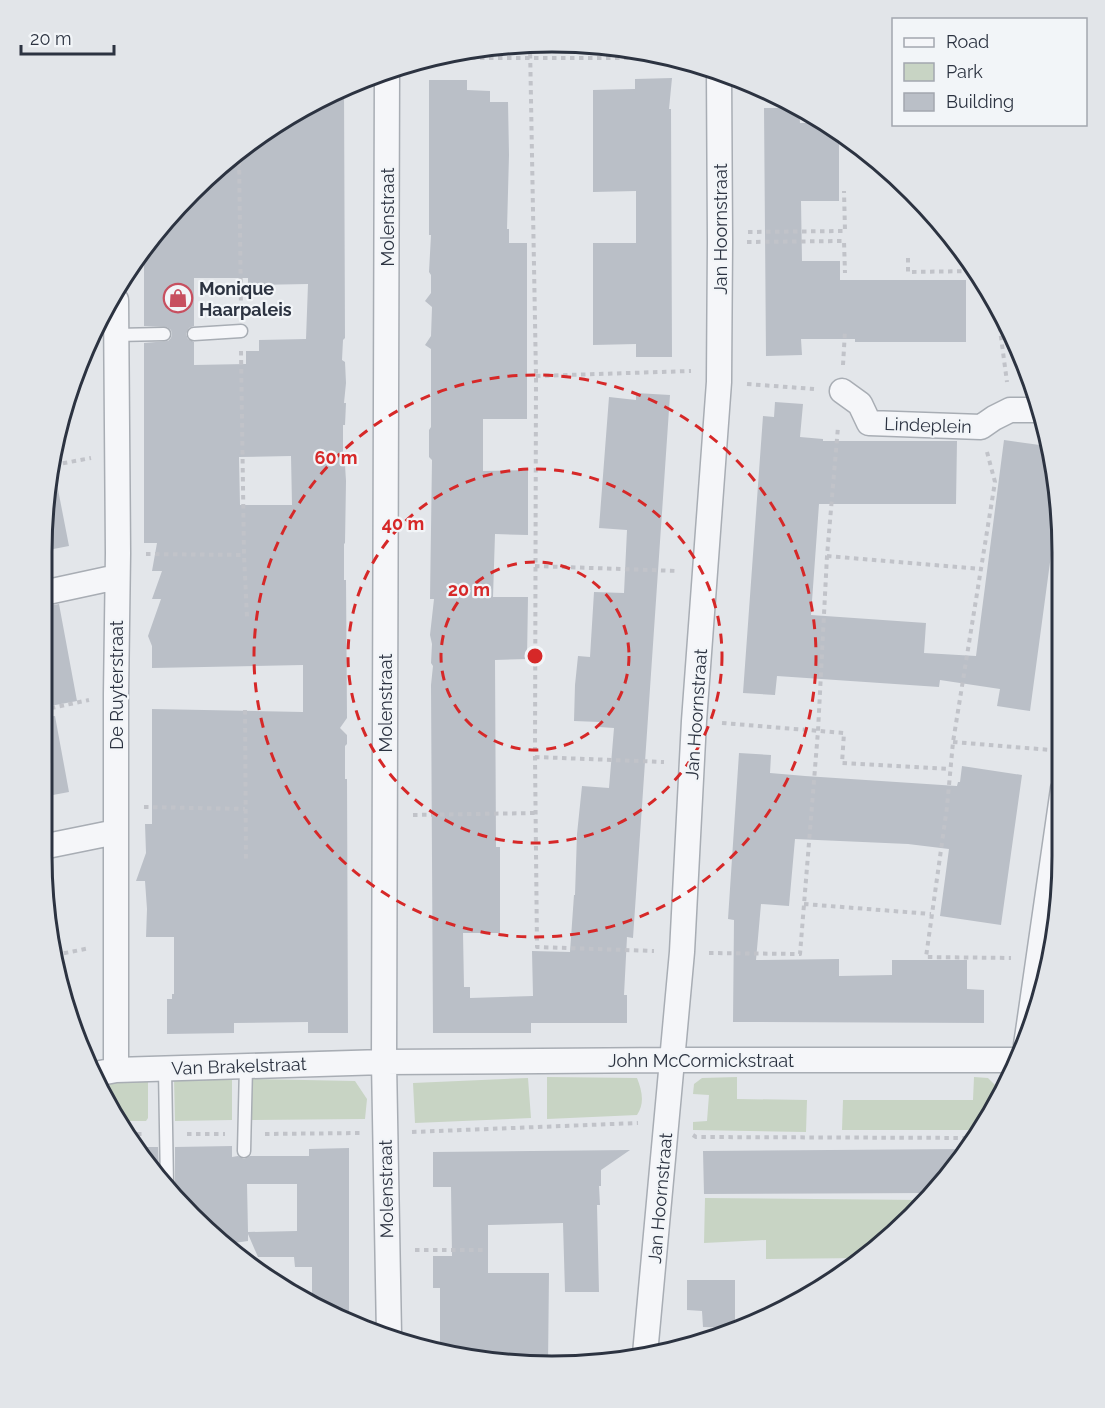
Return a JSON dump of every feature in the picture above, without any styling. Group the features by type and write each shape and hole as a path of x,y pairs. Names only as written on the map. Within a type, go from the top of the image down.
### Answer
{"street":[{"name":"Molenstraat","path":"387,81 384,1062 388,1327"},
{"name":"Jan Hoornstraat","path":"646,1347 682,952 694,721 719,377 719,81"},
{"name":"De Ruyterstraat","path":"106,1072 116,832 118,554 116,454 106,337 112,316"},
{"name":"Lindeplein","path":"842,391 860,404 869,423 981,427 1010,410"},
{"path":"1010,410 1031,411"},
{"path":"52,591 117,577"},
{"path":"52,845 116,832"},
{"path":"1034,989 1052,866"},
{"name":"John McCormickstraat","path":"384,1062 1008,1060"},
{"name":"Van Brakelstraat","path":"106,1072 384,1062"}],"lane":[{"path":"194,334 241,331"},
{"path":"106,337 165,334"},
{"path":"244,1151 246,1066"},
{"path":"165,1069 167,1173"}],"path":[{"path":"530,53 536,376 537,947 800,954 818,731 827,556 842,391 719,377 536,376"},
{"path":"481,58 624,58"},
{"path":"239,163 244,555 247,617"},
{"path":"720,237 845,231 844,190"},
{"path":"720,237 844,242 845,273"},
{"path":"909,258 908,272 966,272"},
{"path":"1000,328 1010,410"},
{"path":"981,427 995,482 953,742 947,807 926,957 1038,959"},
{"path":"61,464 116,454"},
{"path":"118,554 244,555"},
{"path":"827,556 982,569"},
{"path":"535,566 706,573"},
{"path":"52,708 116,694"},
{"path":"245,710 246,861"},
{"path":"694,721 844,733 842,763 950,769"},
{"path":"953,742 1052,750"},
{"path":"535,757 692,763"},
{"path":"116,807 245,809"},
{"path":"384,816 535,813"},
{"path":"804,904 931,914"},
{"path":"138,1134 385,1133 667,1121 696,1137 965,1138"},
{"path":"387,1250 483,1250"}],"green space":[{"path":"547,1077 637,1078 641,1092 641,1106 637,1115 547,1119"},
{"path":"737,1077 737,1099 807,1100 806,1132 693,1130 693,1122 707,1121 709,1095 693,1094 694,1084 702,1078"},
{"path":"974,1077 988,1078 996,1086 970,1130 842,1130 843,1100 973,1100"},
{"path":"174,1078 232,1078 232,1120 175,1121"},
{"path":"528,1078 531,1118 415,1123 413,1083"},
{"path":"251,1079 355,1081 367,1099 365,1119 252,1120"},
{"path":"148,1080 148,1118 146,1121 129,1121 107,1082"},
{"path":"705,1198 914,1200 882,1231 848,1258 766,1259 766,1240 704,1243"}],"building":[{"path":"672,78 669,109 671,109 672,357 636,357 636,344 593,345 593,243 636,243 636,191 593,192 593,90 635,89 635,79"},
{"path":"429,80 467,80 467,90 490,91 490,102 508,102 507,229 509,229 509,243 527,243 527,419 483,419 483,471 528,470 528,535 495,534 493,597 528,597 527,659 495,660 496,847 500,847 500,933 463,933 464,987 470,987 470,998 533,996 532,951 570,952 582,786 609,788 614,728 599,727 600,722 574,721 578,656 590,657 594,592 624,593 627,530 599,528 609,397 636,400 636,393 670,395 633,938 627,937 624,995 627,995 627,1023 531,1023 531,1033 433,1033 431,685 433,666 430,635 434,599 430,599 431,349 425,345 431,336 432,307 425,301 431,293 429,272 431,235 429,235"},
{"path":"344,98 345,338 342,360 345,362 346,383 343,464 346,481 344,580 346,580 347,718 340,728 347,735 345,779 347,779 348,1033 308,1033 308,1022 234,1023 234,1033 167,1034 167,999 172,999 172,994 174,994 174,937 146,937 145,881 136,881 146,853 145,824 152,824 152,709 303,712 303,665 152,668 152,646 148,636 161,599 152,599 162,571 152,571 157,543 144,543 144,343 168,341 172,334 167,327 144,326 144,265 177,223 199,199 248,156 303,119","holes":["194,278 248,278 248,285 308,284 306,339 259,340 259,351 246,351 246,364 194,365 194,342 188,339 186,334 189,328 194,326","291,456 292,505 240,505 239,457"]},
{"path":"764,108 781,108 800,118 800,123 808,123 839,143 839,201 801,201 802,261 840,261 840,280 966,280 966,342 855,342 855,339 801,339 802,355 766,356"},
{"path":"775,402 803,404 800,437 823,439 823,441 957,441 956,504 819,504 811,615 926,623 924,653 976,656 1004,440 1041,445 1048,487 1052,548 1030,711 997,706 1000,689 940,680 939,687 777,676 775,695 743,693 763,416 774,417"},
{"path":"57,485 69,546 52,549"},
{"path":"59,604 77,701 52,706 52,605"},
{"path":"52,716 55,716 69,792 52,795"},
{"path":"739,753 771,755 770,773 805,776 957,786 960,782 962,766 1022,775 1001,925 940,916 949,849 908,844 795,839 789,906 761,904 756,960 839,959 839,976 892,975 892,960 967,960 967,989 984,990 984,1023 733,1022 734,920 728,919"},
{"path":"232,1146 232,1157 238,1156 244,1159 250,1156 309,1156 309,1149 349,1148 349,1312 312,1294 312,1267 295,1267 294,1257 258,1257 248,1234 248,1241 237,1243 199,1209 175,1183 175,1147","holes":["247,1184 297,1184 297,1231 248,1232"]},
{"path":"147,1147 158,1147 159,1163"},
{"path":"957,1149 921,1193 704,1194 703,1151"},
{"path":"630,1150 601,1170 600,1205 597,1205 599,1292 565,1292 563,1223 488,1225 488,1273 549,1273 548,1355 487,1351 440,1342 440,1288 433,1288 433,1256 452,1256 451,1187 433,1187 433,1152"},
{"path":"687,1280 735,1280 735,1320 717,1327 703,1327 702,1311 687,1310"}],"place":[{"name":"Monique Haarpaleis","path":"178,298"}]}
